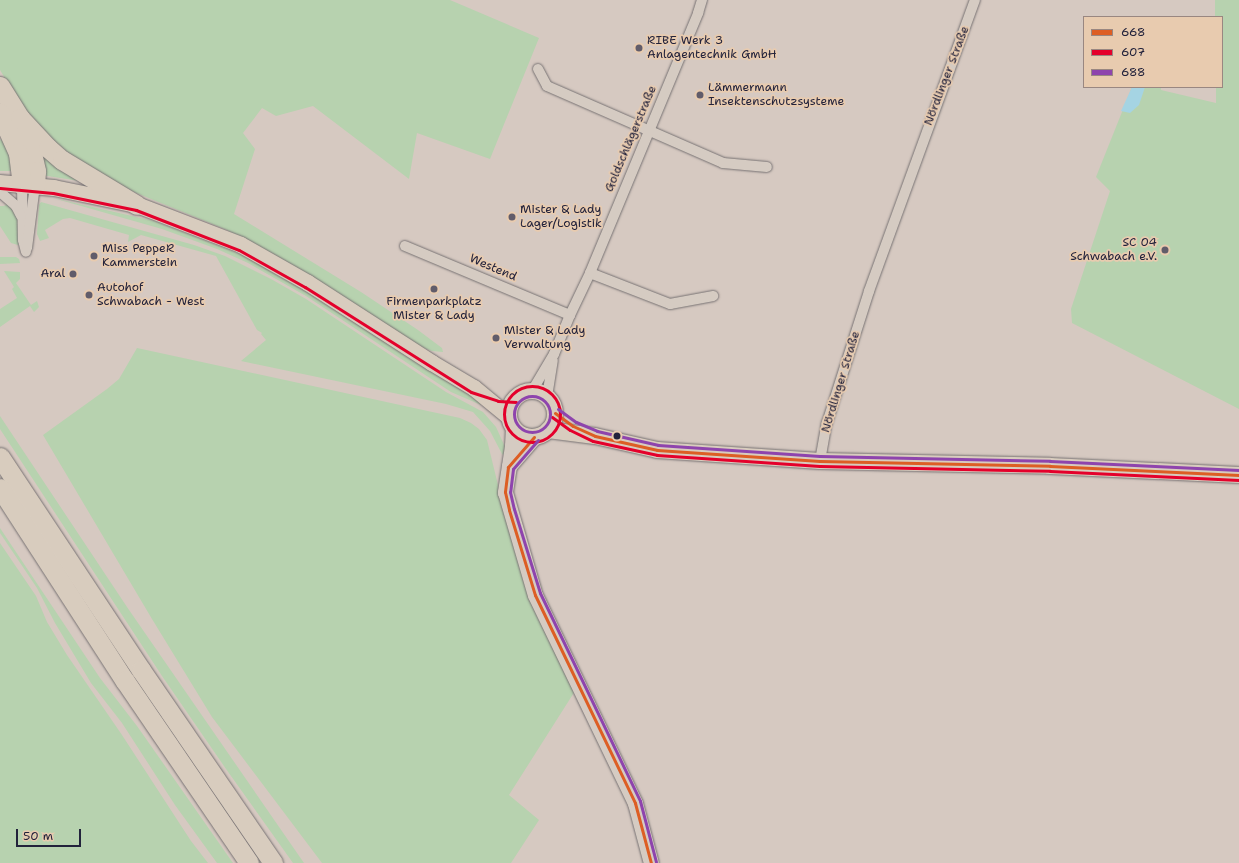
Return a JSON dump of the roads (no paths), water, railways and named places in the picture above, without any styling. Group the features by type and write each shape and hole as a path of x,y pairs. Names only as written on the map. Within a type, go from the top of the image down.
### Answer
{"highway":[{"path":"0,86 20,118 48,148 62,160 137,205"},
{"path":"0,113 18,153 28,185"},
{"path":"20,118 36,171 28,185"},
{"path":"0,457 141,670 273,863"},
{"path":"0,488 125,682 249,863"}],"main road":[{"path":"0,183 28,185 137,205 241,245 270,260 474,388 522,434 534,437 548,430 595,436 657,450 820,461 1050,466 1239,475"},
{"path":"474,388 499,396 516,397"},
{"path":"511,422 509,410 516,397 532,391 547,397 551,402 555,413 554,419 548,430"},
{"path":"555,413 573,426 595,436"}],"street":[{"name":"Goldschlägerstraße","path":"532,391 554,354 570,315 590,273 698,13 702,0"},
{"name":"Nördlinger Straße","path":"820,461 827,423 869,291 975,0"},
{"path":"538,69 547,86 648,131 723,163 767,167"},
{"path":"28,185 26,252 23,240 22,218 28,185"},
{"path":"0,192 16,206 22,218"},
{"name":"Westend","path":"405,246 570,315"},
{"path":"590,273 670,304 712,296"},
{"name":"Goldschlägerstraße","path":"547,397 554,354"},
{"path":"511,422 512,446 505,492 535,595 635,803 651,863"},
{"path":"508,467 534,437"}],"water":[{"path":"1132,88 1145,88 1139,105 1130,113 1121,111"}],"place":[{"name":"RIBE Werk 3 Anlagentechnik GmbH","path":"639,48"},
{"name":"Lämmermann Insektenschutzsysteme","path":"700,95"},
{"name":"Mister & Lady Lager/Logistik","path":"512,217"},
{"name":"SC 04 Schwabach e.V.","path":"1165,250"},
{"name":"Miss PeppeR Kammerstein","path":"94,256"},
{"name":"Aral","path":"73,274"},
{"name":"Firmenparkplatz Mister & Lady","path":"434,289"},
{"name":"Autohof Schwabach - West","path":"89,295"},
{"name":"Mister & Lady Verwaltung","path":"496,338"}]}
